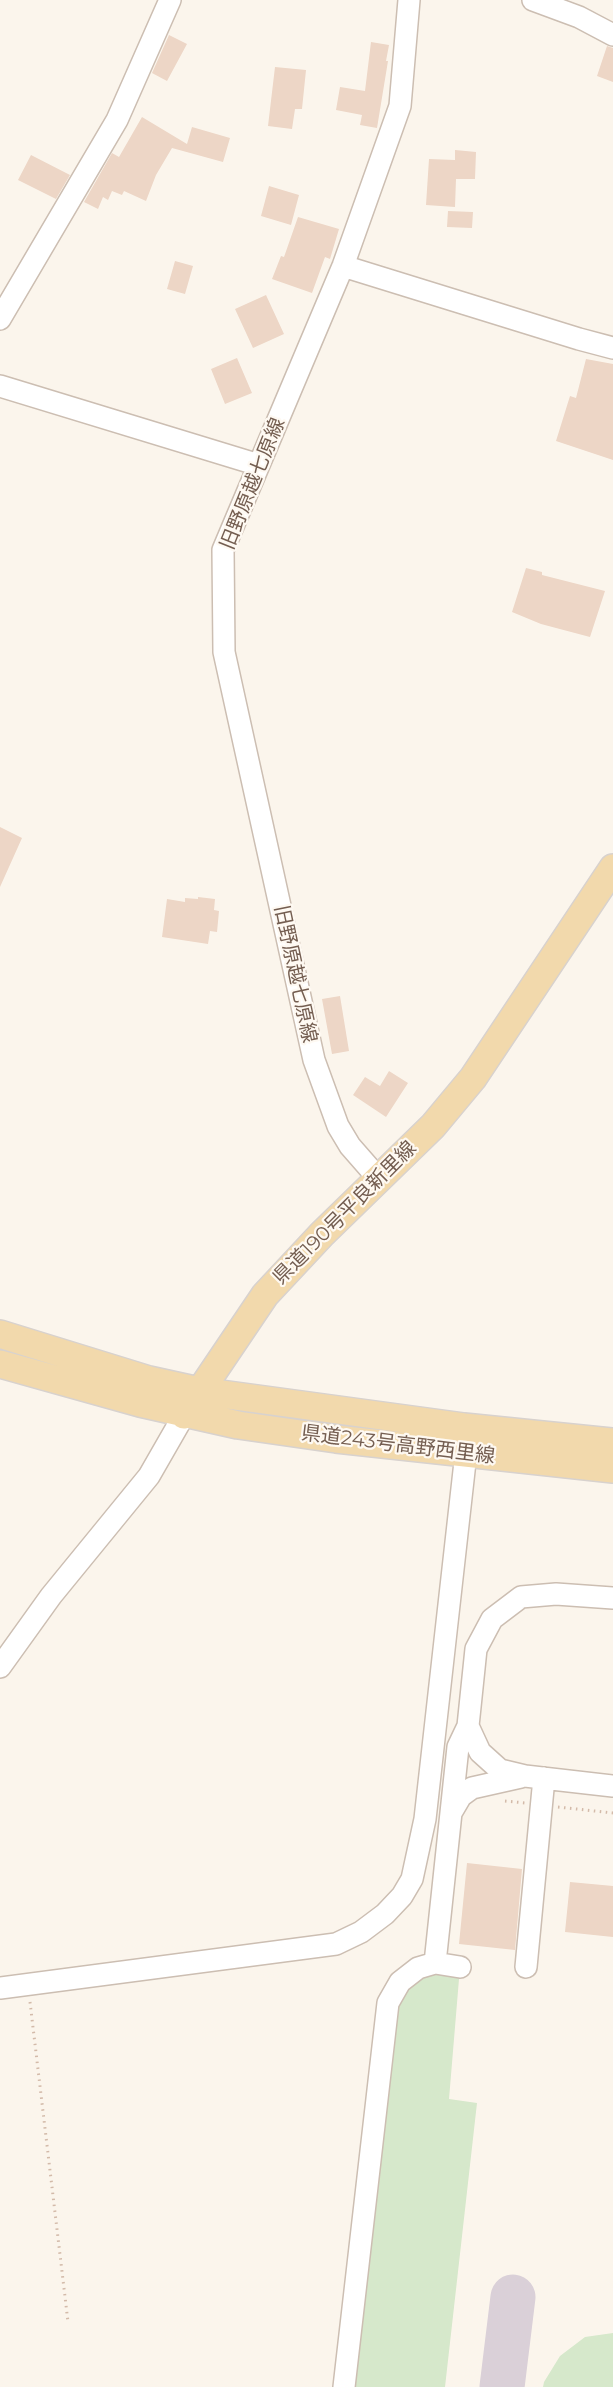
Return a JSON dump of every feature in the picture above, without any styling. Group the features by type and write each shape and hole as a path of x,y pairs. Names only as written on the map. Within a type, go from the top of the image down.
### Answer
{"main road":[{"name":"県道190号平良新里線","path":"184,1415 265,1295 291,1265 433,1126 473,1078 613,868"},
{"path":"0,1335 149,1380 199,1391"},
{"path":"0,1364 43,1378 184,1415"},
{"name":"県道243号高野西里線","path":"199,1391 464,1427 613,1442"},
{"name":"県道243号高野西里線","path":"184,1415 336,1439 613,1469"}],"street":[{"path":"0,319 117,120 170,0"},
{"name":"旧野原越七原線","path":"378,1178 350,1146 338,1126 314,1060 224,652 223,550 343,266 400,106 409,0"},
{"path":"533,0 579,17 613,35"},
{"path":"343,266 613,348"},
{"path":"0,386 259,465"},
{"path":"0,1667 51,1596 149,1476 184,1415"},
{"path":"0,1989 336,1944 362,1932 402,1896 412,1879 425,1819 466,1453"},
{"path":"435,1964 458,1747 468,1726 476,1649 492,1619 521,1598 556,1594 613,1599"},
{"path":"468,1726 480,1752 500,1770 534,1777 613,1786"},
{"path":"451,1813 461,1796 472,1788 534,1777"},
{"path":"526,1967 534,1777"},
{"path":"344,2387 388,2003 400,1982 418,1968 435,1964 460,1967"}],"path":[{"path":"28,1985 68,2322"}],"green space":[{"path":"460,1967 449,2099 477,2103 445,2387 344,2387 400,1982"},
{"path":"613,2333 613,2387 543,2387 560,2356 585,2337"}],"building":[{"path":"169,35 187,44 167,81 152,73"},
{"path":"371,42 389,45 377,128 360,125 362,115 336,110 340,87 365,91"},
{"path":"607,46 613,48 613,82 597,76"},
{"path":"275,67 306,70 302,109 295,109 292,129 268,126"},
{"path":"142,117 187,144 192,127 230,138 223,162 172,148 156,175 146,201 124,191 122,195 112,191 108,200 103,197 98,209 84,202 112,153 119,157"},
{"path":"455,150 476,152 475,179 456,179 455,207 426,205 429,159 455,160"},
{"path":"31,155 70,175 56,199 18,180"},
{"path":"269,186 299,195 291,225 261,216"},
{"path":"448,211 473,212 472,228 447,227"},
{"path":"298,217 339,229 330,259 325,257 312,293 272,279 281,256 284,257"},
{"path":"175,261 193,266 185,294 167,289"},
{"path":"266,295 284,334 253,348 235,309"},
{"path":"237,358 252,393 225,404 211,369"},
{"path":"586,359 613,364 613,460 556,441 570,396 576,398"},
{"path":"526,568 542,572 542,575 605,591 590,637 541,624 512,612"},
{"path":"0,827 22,838 0,887"},
{"path":"198,897 215,899 214,910 219,911 217,932 210,931 208,944 162,937 167,899 185,902 185,898 198,899"},
{"path":"340,996 349,1051 332,1054 322,999"},
{"path":"389,1071 408,1083 386,1117 353,1095 365,1077 380,1086"},
{"path":"467,1863 522,1869 515,1950 459,1944"},
{"path":"570,1882 613,1886 613,1937 565,1932"}],"taxiway":[{"path":"502,2387 513,2297"}]}
